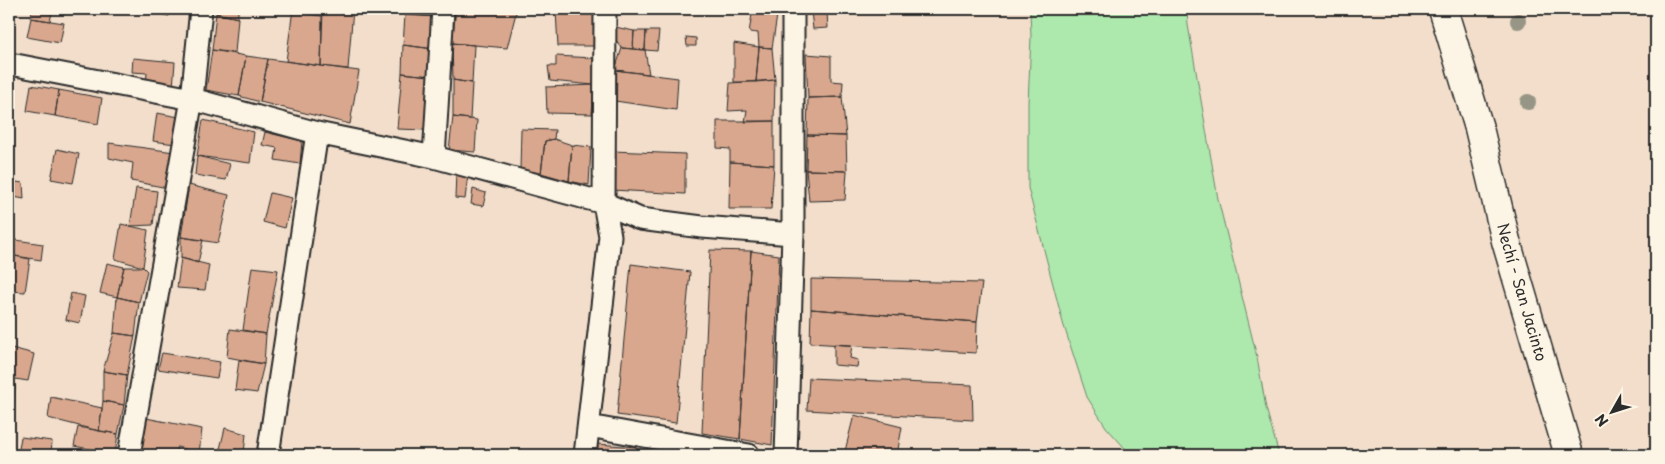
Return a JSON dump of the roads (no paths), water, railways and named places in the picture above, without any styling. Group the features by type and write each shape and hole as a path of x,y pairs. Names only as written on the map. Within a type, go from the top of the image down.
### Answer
{"main road":[{"name":"Nechí - San Jacinto","path":"1443,9 1479,128 1506,241 1568,455"}],"street":[{"path":"129,455 192,99 202,9"},
{"path":"434,157 443,9"},
{"path":"585,455 610,236 604,203 604,9"},
{"path":"786,455 793,234 793,9"},
{"path":"16,65 192,99 317,133 434,157 604,203 640,219 702,227 793,234"},
{"path":"268,455 317,133"},
{"path":"589,426 749,455"}]}
